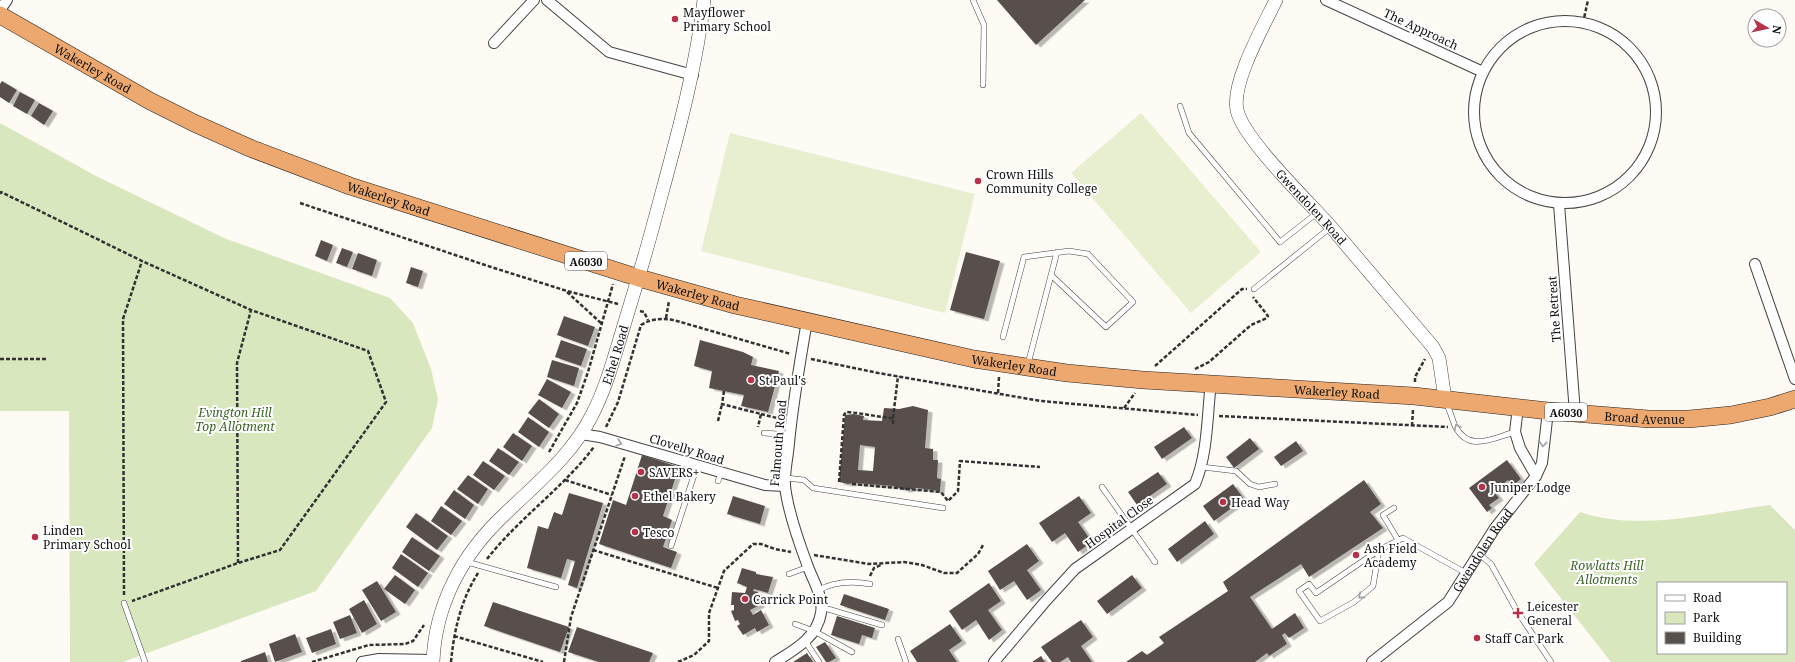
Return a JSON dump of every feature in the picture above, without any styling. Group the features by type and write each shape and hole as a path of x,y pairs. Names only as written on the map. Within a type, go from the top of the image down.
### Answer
{"highway":[{"name":"Wakerley Road","path":"0,15 150,101 250,148 350,186 617,271 734,305 974,359 1027,368 1143,380 1210,382 1445,399"},
{"name":"Broad Avenue","path":"1445,399 1548,411 1649,419 1688,419 1731,415 1770,407 1795,399"}],"street":[{"path":"0,10 7,0"},
{"path":"494,43 534,0"},
{"path":"547,0 609,52 692,75"},
{"name":"Ethel Road","path":"433,661 438,625 448,593 464,561 486,533 568,452 592,415 607,381 640,278 692,75 704,0"},
{"name":"Gwendolen Road","path":"1276,0 1244,67 1239,88 1237,110 1257,145 1331,227 1433,347 1439,358 1445,399"},
{"name":"The Approach","path":"1326,0 1483,72"},
{"path":"1544,22 1583,23 1616,35 1634,52 1650,79 1656,115 1650,146 1635,172 1610,192 1567,204 1546,203 1516,191 1489,165 1476,136 1472,111 1478,79 1502,44 1544,22"},
{"name":"The Retreat","path":"1559,204 1575,413"},
{"path":"1755,264 1795,378"},
{"name":"Falmouth Road","path":"779,661 805,641 814,631 821,613 817,590 803,554 786,482 790,435 807,321"},
{"name":"Hospital Close","path":"994,662 1044,602 1075,570 1131,528 1195,484 1202,467 1210,382"},
{"path":"1518,407 1515,432 1520,448 1536,476"},
{"name":"Gwendolen Road","path":"1372,662 1448,602 1495,528 1536,476 1542,463 1548,411"},
{"name":"Clovelly Road","path":"581,434 600,437 697,466 719,477 766,485 786,482"},
{"path":"362,662 380,659 433,661"}],"lane":[{"path":"973,0 984,25 983,85"},
{"path":"1180,106 1189,133 1280,242 1317,212"},
{"path":"1254,289 1331,227"},
{"path":"1004,337 1024,257 1069,251 1088,254 1133,302 1106,327 1051,275"},
{"path":"1027,368 1057,252"},
{"path":"1445,399 1456,427 1464,438 1476,443 1515,432"},
{"path":"764,433 790,435"},
{"path":"671,546 697,466"},
{"path":"1202,467 1236,471 1250,484 1259,487 1275,484"},
{"path":"786,482 804,480 813,488 943,508"},
{"path":"1102,487 1155,562"},
{"path":"1394,508 1383,516 1398,540"},
{"path":"1380,550 1373,586 1354,602 1320,622 1299,591 1309,584 1316,593 1380,550 1403,538 1466,573"},
{"path":"1479,554 1491,564 1517,611 1548,661"},
{"path":"464,561 556,587"},
{"path":"789,574 808,567"},
{"path":"817,590 825,586 844,583 870,584"},
{"path":"124,603 145,662"},
{"path":"821,607 882,625"},
{"path":"795,624 814,631 852,652"},
{"path":"898,639 906,662"},
{"path":"805,641 819,662"}],"path":[{"path":"1583,23 1588,0"},
{"path":"0,193 142,261 251,310 368,351 386,402 280,550 238,562 124,603 123,319 142,261"},
{"path":"300,203 566,291 608,300 630,307"},
{"path":"547,455 577,403 617,271"},
{"path":"1143,380 1159,362 1242,289 1254,289 1251,294 1268,316 1267,318 1251,325 1209,362 1193,370 1186,381"},
{"path":"566,291 602,324"},
{"path":"238,562 237,363 251,310"},
{"path":"451,662 454,636 461,607 470,586 482,566 501,541 565,480 582,462 600,437 618,402 641,324 648,320 666,318 801,356 898,376 1041,401 1207,415 1301,421 1456,427"},
{"path":"0,359 47,359"},
{"path":"893,424 898,376"},
{"path":"718,420 724,391"},
{"path":"722,404 792,420"},
{"path":"893,418 867,416 864,413 846,412 844,415 838,482 941,492 948,501 958,491 960,461 1040,467"},
{"path":"757,431 761,414"},
{"path":"564,662 571,617 628,446"},
{"path":"565,480 612,495"},
{"path":"678,662 694,655 709,640 709,613 724,571 753,544 761,544 775,549 803,554 869,564 904,562 922,565 944,573 958,573 978,554 983,545"},
{"path":"593,550 718,588"},
{"path":"870,584 870,577 874,568 884,564"},
{"path":"312,662 369,645 405,644 413,641 422,629 425,622"},
{"path":"454,636 543,662"}],"green space":[{"path":"1141,113 1261,252 1191,313 1071,173"},
{"name":"Evington Hill Top Allotment","path":"0,123 96,176 224,238 390,298 413,323 431,369 438,399 432,428 316,591 123,662 70,662 69,411 0,411"},
{"path":"730,133 975,194 945,313 701,251"},
{"name":"Rowlatts Hill Allotments","path":"1770,505 1795,530 1795,662 1611,662 1534,564 1580,512 1602,518 1650,521 1699,516"}],"building":[{"path":"997,0 1085,0 1036,45"},
{"path":"2,81 17,90 9,103 0,97 0,84"},
{"path":"20,92 35,100 27,114 13,106"},
{"path":"39,103 53,111 44,125 31,116"},
{"path":"321,240 333,245 327,261 315,256"},
{"path":"342,248 353,252 347,267 336,263"},
{"path":"966,252 1000,261 984,319 950,310"},
{"path":"358,253 377,260 372,276 352,269"},
{"path":"411,267 423,271 418,287 406,283"},
{"path":"564,316 595,327 588,346 557,335"},
{"path":"561,340 587,349 581,366 555,357"},
{"path":"700,340 743,352 753,357 751,365 779,371 768,412 741,406 744,395 709,388 712,371 694,366"},
{"path":"552,360 579,368 574,386 547,377"},
{"path":"547,379 571,392 562,408 538,395"},
{"path":"539,399 559,414 549,428 528,413"},
{"path":"913,406 928,410 925,448 933,449 933,460 938,460 937,478 941,479 940,491 917,488 906,490 893,486 855,483 848,484 839,482 845,415 854,414 864,416 863,420 882,421 884,408 899,409","holes":["860,445 875,447 873,471 858,470"]},
{"path":"528,417 549,432 539,447 518,432"},
{"path":"1184,427 1192,438 1162,459 1154,447"},
{"path":"513,433 532,446 522,461 503,447"},
{"path":"1250,438 1259,449 1234,468 1226,457"},
{"path":"1296,441 1303,451 1281,466 1274,457"},
{"path":"498,448 519,462 509,475 489,461"},
{"name":"Tesco","path":"642,455 679,467 663,516 672,520 663,547 677,552 671,568 599,544 613,500 626,505"},
{"name":"Juniper Lodge","path":"1507,460 1521,479 1512,486 1508,480 1502,485 1501,482 1492,489 1499,498 1489,505 1492,508 1487,512 1469,488"},
{"path":"483,461 505,476 494,490 473,475"},
{"path":"1158,472 1167,484 1137,505 1128,492"},
{"path":"468,475 488,489 478,504 457,489"},
{"path":"1364,480 1381,504 1370,512 1383,528 1309,577 1301,564 1250,597 1272,629 1295,613 1304,628 1289,638 1285,633 1282,635 1287,644 1269,656 1267,653 1255,662 1126,662 1142,651 1147,655 1164,643 1159,637 1228,591 1223,582"},
{"name":"Head Way","path":"1233,484 1244,499 1214,521 1203,506"},
{"path":"454,490 474,505 465,519 444,504"},
{"path":"569,493 603,503 577,588 568,585 575,561 567,559 561,578 527,568 538,526 548,529 554,512 562,515"},
{"path":"733,496 765,506 760,524 727,514"},
{"path":"1079,496 1091,513 1078,522 1092,542 1078,552 1065,533 1052,542 1039,523"},
{"path":"441,506 462,521 451,535 431,521"},
{"path":"416,513 448,536 437,550 406,527"},
{"path":"1205,521 1214,534 1177,562 1168,549"},
{"path":"412,537 440,556 429,571 402,552"},
{"path":"1027,544 1039,561 1027,570 1041,590 1027,600 1014,581 1000,590 988,571"},
{"path":"401,554 428,573 418,587 392,568"},
{"name":"Carrick Point","path":"742,568 756,572 756,574 773,577 768,593 754,589 753,591 758,592 760,605 750,610 753,615 761,610 769,625 757,632 755,628 743,635 737,626 740,624 738,620 735,621 731,611 734,610 734,605 731,605 732,592 745,593 747,587 737,583"},
{"path":"395,575 415,590 405,604 384,589"},
{"path":"1132,575 1142,588 1107,614 1097,601"},
{"path":"377,581 396,612 381,621 362,590"},
{"path":"989,583 1001,601 988,610 1002,630 989,640 976,620 962,630 949,611"},
{"path":"844,594 889,609 885,620 840,605"},
{"path":"364,600 377,624 362,633 349,609"},
{"path":"493,602 569,627 560,652 484,626"},
{"path":"350,615 357,633 340,639 333,622"},
{"path":"837,616 875,628 872,638 862,635 859,644 831,635"},
{"path":"1081,620 1093,637 1081,646 1092,662 1071,662 1068,657 1060,662 1052,662 1041,647"},
{"path":"950,624 962,641 949,650 957,662 917,662 910,651"},
{"path":"577,627 653,653 649,662 599,662 568,652"},
{"path":"331,629 336,644 312,653 306,638"},
{"path":"295,634 302,652 275,662 269,644"},
{"path":"825,642 836,658 829,662 826,662 816,647"},
{"path":"265,652 268,662 241,662 241,661"},
{"path":"807,653 813,662 793,662"},
{"path":"1041,656 1045,662 1032,662"}],"place":[{"name":"Mayflower Primary School","path":"675,19"},
{"name":"Crown Hills Community College","path":"978,181"},
{"name":"St Paul's","path":"751,380"},
{"name":"SAVERS+","path":"641,472"},
{"name":"Juniper Lodge","path":"1482,487"},
{"name":"Ethel Bakery","path":"635,496"},
{"name":"Head Way","path":"1223,502"},
{"name":"Tesco","path":"635,532"},
{"name":"Linden Primary School","path":"35,537"},
{"name":"Ash Field Academy","path":"1356,555"},
{"name":"Carrick Point","path":"745,599"},
{"name":"Leicester General","path":"1518,613"},
{"name":"Staff Car Park","path":"1477,638"}]}
